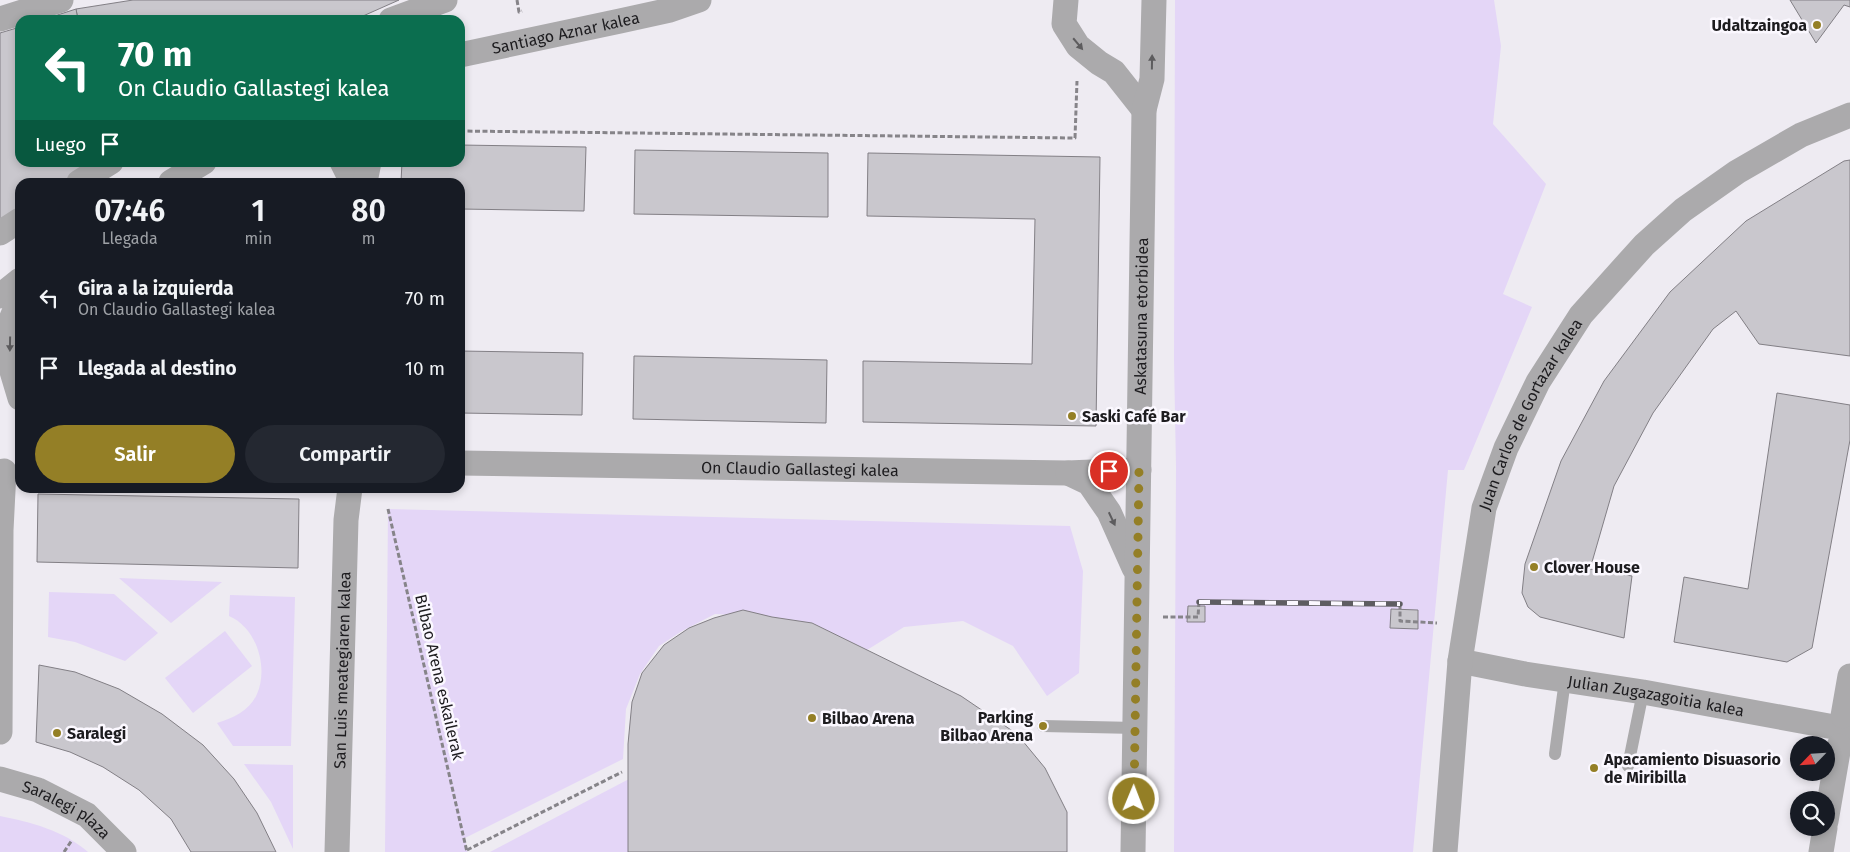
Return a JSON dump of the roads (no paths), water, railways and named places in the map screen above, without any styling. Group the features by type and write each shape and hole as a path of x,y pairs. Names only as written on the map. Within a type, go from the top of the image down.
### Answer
{"street":[{"path":"0,19 61,0"},
{"path":"404,15 445,0"},
{"name":"Santiago Aznar kalea","path":"465,54 670,10 699,0"},
{"path":"1066,0 1064,24 1078,46 1114,72 1144,110"},
{"name":"Askatasuna etorbidea","path":"1133,852 1138,618 1144,110 1152,79 1154,0"},
{"name":"Juan Carlos de Gortazar kalea","path":"1445,852 1460,661 1484,508 1506,448 1538,382 1581,316 1644,245 1683,210 1736,172 1793,139 1850,115"},
{"path":"85,178 103,167"},
{"path":"178,178 196,167"},
{"path":"0,233 15,223"},
{"path":"0,296 15,284"},
{"path":"15,310 10,322 10,365 15,382"},
{"name":"On Claudio Gallastegi kalea","path":"465,463 1068,473 1139,470"},
{"path":"0,732 1,530 8,470"},
{"path":"1068,473 1089,483 1109,512 1138,576"},
{"name":"San Luis meategiaren kalea","path":"337,852 346,520 349,493"},
{"name":"Julian Zugazagoitia kalea","path":"1460,661 1643,692 1844,731"},
{"path":"1832,791 1844,731 1850,676"},
{"name":"Saralegi plaza","path":"0,779 38,790 87,815 124,852"},
{"path":"1821,852 1824,836"}],"lane":[{"path":"1555,754 1565,680"},
{"path":"1628,766 1643,692"},
{"path":"1043,726 1136,728"}],"railway":[{"path":"1199,602 1400,604"}],"place":[{"name":"Udaltzaingoa","path":"1817,25"},
{"name":"Saski Café Bar","path":"1072,416"},
{"name":"Clover House","path":"1534,567"},
{"name":"Bilbao Arena","path":"812,718"},
{"name":"Parking Bilbao Arena","path":"1043,726"},
{"name":"Saralegi","path":"57,733"},
{"name":"Apacamiento Disuasorio de Miribilla","path":"1594,768"}]}
